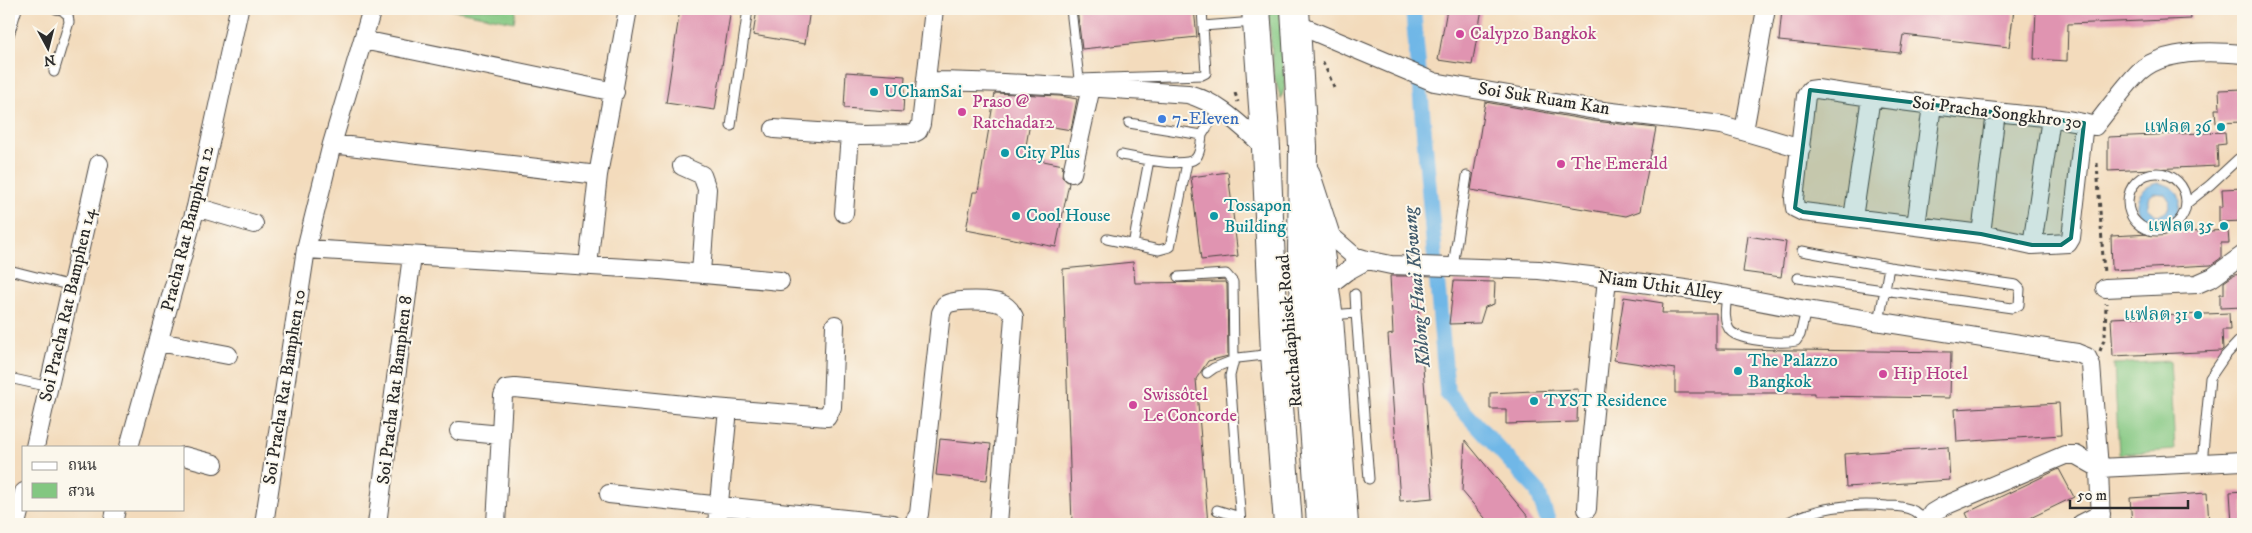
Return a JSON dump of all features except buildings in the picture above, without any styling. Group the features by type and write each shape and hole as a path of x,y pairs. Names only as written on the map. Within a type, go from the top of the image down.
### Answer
{"main road":[{"name":"Ratchadaphisek Road","path":"1257,15 1266,143 1275,354 1288,524"},
{"name":"Ratchadaphisek Road","path":"1295,16 1303,146 1302,256 1321,524"},
{"name":"Ratchadaphisek Road","path":"1266,143 1285,258 1305,524"},
{"name":"Ratchadaphisek Road","path":"1303,146 1328,315 1344,524"}],"street":[{"name":"Pracha Rat Bamphen 12","path":"134,446 159,342 196,207 239,9"},
{"name":"Soi Pracha Rat Bamphen 10","path":"264,524 306,250 332,144 372,9"},
{"path":"588,266 598,176 615,92 628,9"},
{"path":"774,129 850,135 912,134 918,131 922,124 934,9"},
{"path":"1744,131 1766,9"},
{"name":"Soi Suk Ruam Kan","path":"1295,16 1434,82 1595,110 1722,125 1801,148"},
{"path":"363,40 615,92"},
{"name":"Soi Pracha Songkhro 30","path":"1801,148 1806,96 1810,90 1817,89 1871,98 2051,118 2095,126 2140,71 2154,63 2173,56 2215,52 2243,54"},
{"path":"926,81 992,82 1188,94 1202,98 1219,108 1266,143"},
{"path":"1072,173 1091,87"},
{"path":"1853,218 1871,98"},
{"path":"1916,226 1932,105"},
{"path":"1981,234 1996,112"},
{"path":"2032,245 2051,118"},
{"path":"1801,148 1794,199 1795,208 1803,212 1981,234 2032,245 2061,245 2068,243 2071,238 2084,123"},
{"path":"844,213 850,135"},
{"path":"332,144 598,176"},
{"name":"Niam Uthit Alley","path":"1303,146 1331,236 1354,256 1367,260 1391,265 1539,270 1608,278 1727,295 1806,310 2092,355"},
{"name":"Soi Pracha Rat Bamphen 14","path":"35,446 99,164"},
{"path":"682,166 702,176 707,189 701,273"},
{"path":"196,207 254,224"},
{"path":"306,250 701,273 780,281"},
{"path":"2105,288 2196,284 2213,277 2243,255"},
{"name":"Soi Pracha Rat Bamphen 8","path":"377,524 412,256"},
{"path":"1325,288 1367,260"},
{"path":"1588,509 1590,454 1608,278"},
{"path":"913,524 919,514 941,313 945,305 954,300 1001,303 1010,309 1014,317 998,524"},
{"path":"496,524 503,396 506,390 515,388 828,417 832,407 836,325"},
{"path":"159,342 228,355"},
{"path":"2081,524 2101,519 2091,366 2092,355"},
{"path":"717,524 728,409"},
{"path":"459,431 501,435"},
{"path":"1926,523 1932,513 1942,507 2065,455 2076,455 2099,468 2243,461"},
{"path":"185,456 214,464"},
{"path":"609,494 719,504 893,524"},
{"path":"16,524 22,500"},
{"path":"113,524 116,510"}],"lane":[{"path":"9,34 17,9"},
{"path":"54,72 69,22 68,15 62,10 56,9"},
{"path":"731,126 748,9"},
{"path":"1071,9 1077,75 1079,78 1202,74 1206,72 1202,9"},
{"path":"1203,26 1257,15"},
{"path":"1122,155 1149,160 1187,163 1195,159 1199,154 1202,135 1219,108"},
{"path":"1129,123 1202,135"},
{"path":"2186,204 2181,186 2174,179 2166,175 2156,174 2138,180 2128,197 2128,206 2136,223 2153,231 2171,228 2179,222 2186,204 2210,186 2238,159 2243,159"},
{"path":"1133,245 1149,160"},
{"path":"1107,239 1160,250 1170,247 1187,163"},
{"path":"1449,266 1466,176"},
{"path":"1798,278 2012,308 2018,305 2020,289 2016,285 1889,267 1802,251"},
{"path":"1879,322 1889,267"},
{"path":"9,270 72,286"},
{"path":"1178,276 1226,274 1232,282 1234,360 1230,378 1241,520 1217,510"},
{"path":"1355,294 1369,479"},
{"path":"1727,295 1725,319 1728,328 1733,334 1753,339 1796,341 1800,335 1806,310"},
{"path":"1328,315 1356,313"},
{"path":"2202,463 2210,378 2225,356 2238,342 2243,340"},
{"path":"1207,373 1242,356 1275,354"},
{"path":"9,378 50,386"},
{"path":"1784,524 1800,515 1832,507 1866,504 1895,506 1913,510 1926,523"}],"path":[{"path":"1323,62 1335,89"},
{"path":"2092,355 2102,348 2105,337 2105,288 2097,158"}],"highlighted area":[{"path":"1810,90 2084,123 2071,238 2061,245 2032,245 1981,234 1803,212 1795,208"}],"green space":[{"path":"448,9 516,9 514,22"},
{"path":"1268,9 1280,9 1285,87 1281,99 1274,76"},
{"path":"2170,361 2175,450 2119,454 2114,364"}],"water":[{"path":"2159,183 2172,188 2179,196 2180,205 2176,215 2169,222 2160,226 2150,225 2141,217 2137,205 2143,190","holes":["2154,193 2165,194 2169,200 2168,209 2164,213 2156,215 2148,208 2148,198"]}],"waterway":[{"name":"Khlong Huai Khwang","path":"1413,9 1447,393 1537,490 1549,524"}],"place":[{"name":"Calypzo Bangkok","path":"1460,34"},
{"name":"UChamSai","path":"874,92"},
{"name":"Praso @ Ratchada12","path":"962,112"},
{"name":"7-Eleven","path":"1162,119"},
{"name":"แฟลต 36","path":"2221,127"},
{"name":"City Plus","path":"1005,153"},
{"name":"The Emerald","path":"1561,164"},
{"name":"Cool House","path":"1016,216"},
{"name":"Tossapon Building","path":"1214,216"},
{"name":"แฟลต 35","path":"2224,226"},
{"name":"แฟลต 31","path":"2198,315"},
{"name":"The Palazzo Bangkok","path":"1738,371"},
{"name":"Hip Hotel","path":"1883,374"},
{"name":"TYST Residence","path":"1534,401"},
{"name":"Swissôtel Le Concorde","path":"1133,405"}]}
